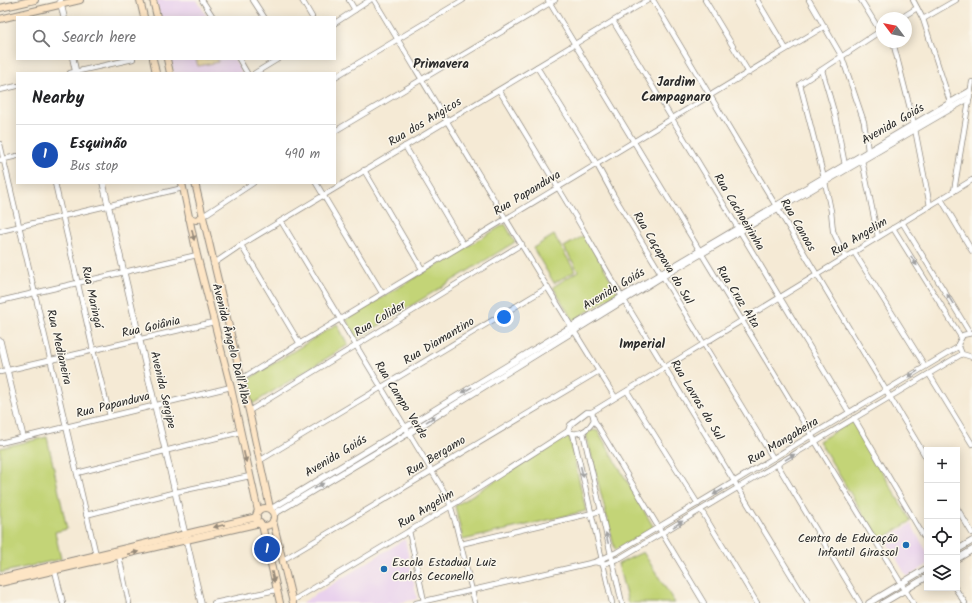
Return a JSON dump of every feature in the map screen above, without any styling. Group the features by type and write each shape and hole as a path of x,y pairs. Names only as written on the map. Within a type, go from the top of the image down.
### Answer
{"main road":[{"path":"0,8 35,0"},
{"path":"0,19 61,2 80,0"},
{"path":"140,0 144,16"},
{"path":"153,0 157,16"},
{"path":"153,60 156,72"},
{"path":"167,60 170,72"},
{"name":"Avenida Ângelo Dall'Alba","path":"195,184 271,510"},
{"name":"Avenida Ângelo Dall'Alba","path":"182,186 197,255 231,387 257,514"},
{"path":"189,218 196,220 203,216"},
{"path":"235,408 242,413 249,411"},
{"path":"0,583 119,556 186,537 257,514 264,508 271,510 292,602"},
{"path":"257,514 261,524 280,603"},
{"path":"0,578 96,555 186,537 261,524 267,525 273,521"}],"street":[{"path":"202,0 212,16"},
{"path":"253,0 263,16"},
{"path":"302,0 311,16"},
{"path":"349,0 355,10"},
{"path":"336,22 370,0"},
{"path":"374,0 548,286 572,329 616,398"},
{"path":"336,76 463,0"},
{"path":"336,130 549,2 555,0"},
{"name":"Rua dos Angicos","path":"213,264 241,245 364,170 648,0"},
{"name":"Rua Canoas","path":"653,0 924,454"},
{"path":"705,0 749,73"},
{"path":"757,0 786,49"},
{"path":"809,0 842,56 864,122 868,151"},
{"path":"861,0 876,23"},
{"path":"913,0 923,19 951,105"},
{"path":"923,19 956,0"},
{"path":"61,2 64,16"},
{"name":"Rua Cruz Alta","path":"549,2 913,603"},
{"path":"911,12 918,8"},
{"name":"Rua Cachoeirinha","path":"613,21 849,412"},
{"name":"Rua Papanduva","path":"241,379 506,217 711,96 825,26"},
{"path":"846,257 833,231 831,211 824,179 800,84 876,34"},
{"path":"894,48 914,127 930,206"},
{"path":"73,60 74,72"},
{"path":"78,72 129,60"},
{"path":"240,60 246,72"},
{"path":"257,72 276,60"},
{"name":"Rua Caçapava do Sul","path":"536,67 596,163 773,458"},
{"path":"822,70 835,115 845,165"},
{"path":"954,191 972,82"},
{"path":"0,90 16,86"},
{"name":"Rua Lavras do Sul","path":"499,90 623,299 808,603"},
{"name":"Avenida Goiás","path":"824,179 862,160 951,105 970,91"},
{"name":"Avenida Goiás","path":"951,105 969,98"},
{"name":"Avenida Goiás","path":"271,510 406,427 824,179 868,151 914,127"},
{"name":"Rua Medianeira","path":"0,144 2,160 36,292 96,555"},
{"path":"405,146 463,244"},
{"path":"2,160 16,156"},
{"path":"862,160 878,237"},
{"path":"364,170 422,268"},
{"name":"Rua Angelim","path":"292,602 571,433 570,425 587,412 592,412 616,398 664,366 779,298 972,180"},
{"name":"Rua Maringá","path":"55,184 79,282 93,350 110,416"},
{"name":"Avenida Sergipe","path":"103,184 202,603"},
{"path":"203,216 251,184"},
{"path":"317,184 382,293"},
{"path":"0,231 108,206 182,186"},
{"path":"941,199 972,251"},
{"name":"Rua Campo Verde","path":"281,221 340,318 355,346 432,470 451,506 474,603"},
{"path":"902,222 971,333 961,337"},
{"path":"893,228 961,337 958,347 962,354 972,357"},
{"name":"Rua Colider","path":"249,411 522,244"},
{"path":"241,245 300,344"},
{"path":"854,252 925,366"},
{"path":"0,301 197,255"},
{"name":"Rua Diamantino","path":"259,461 548,286"},
{"name":"Rua Goiânia","path":"0,372 214,322"},
{"name":"Avenida Goiás","path":"271,510 409,433 572,329"},
{"path":"0,341 23,437"},
{"name":"Rua Mangabeira","path":"595,562 617,552 958,347"},
{"name":"Rua Mangabeira","path":"604,564 613,562 620,558 962,354"},
{"name":"Rua Bergamo","path":"283,560 599,371"},
{"path":"929,374 972,444"},
{"name":"Rua Papanduva","path":"0,443 231,387"},
{"path":"627,391 698,504"},
{"path":"592,412 594,420 704,603"},
{"path":"854,418 924,537"},
{"path":"594,420 589,428 583,432 571,433 604,564 612,603"},
{"path":"77,473 240,432"},
{"path":"583,432 622,603"},
{"path":"777,464 860,603"},
{"path":"86,514 250,476"},
{"path":"701,510 757,603"},
{"path":"461,544 601,511"},
{"path":"960,513 972,533"},
{"path":"409,531 424,601"},
{"path":"960,548 972,541"},
{"path":"960,556 972,550"},
{"path":"119,556 129,603"},
{"path":"416,603 595,562 604,564"},
{"path":"869,603 924,570"},
{"path":"55,571 63,603"},
{"path":"884,603 924,579"},
{"path":"214,603 276,590"},
{"path":"957,591 965,603"}],"shaded area":[{"path":"155,0 197,0 206,16 160,16"},
{"path":"170,60 235,60 241,72 174,72"},
{"name":"Centro de Educação Infantil Girassol","path":"911,524 924,547 924,567 907,577 885,539"},
{"name":"Escola Estadual Luiz Carlos Ceconello","path":"405,539 417,599 398,603 302,603"}],"green space":[{"path":"505,224 515,242 357,339 346,319"},
{"path":"554,235 575,271 554,283 533,248"},
{"path":"585,235 618,292 573,321 553,287 578,271 564,247"},
{"path":"337,324 348,345 249,406 244,382"},
{"path":"852,421 911,521 879,541 819,441"},
{"path":"592,430 598,431 654,528 615,550 586,434"},
{"path":"566,436 569,436 586,511 463,540 455,506"},
{"path":"47,437 67,529 55,532 61,559 0,573 0,448"},
{"path":"643,552 675,603 628,603 618,564"}],"sand":[{"path":"196,60 218,60 218,62 198,66"}],"place":[{"name":"Centro de Educação Infantil Girassol","path":"906,545"},
{"name":"Esquinão","path":"267,549"},
{"name":"Escola Estadual Luiz Carlos Ceconello","path":"384,569"}],"district":[{"name":"Primavera","path":"441,64"},
{"name":"Jardim Campagnaro","path":"676,90"},
{"name":"Imperial","path":"642,344"}]}
